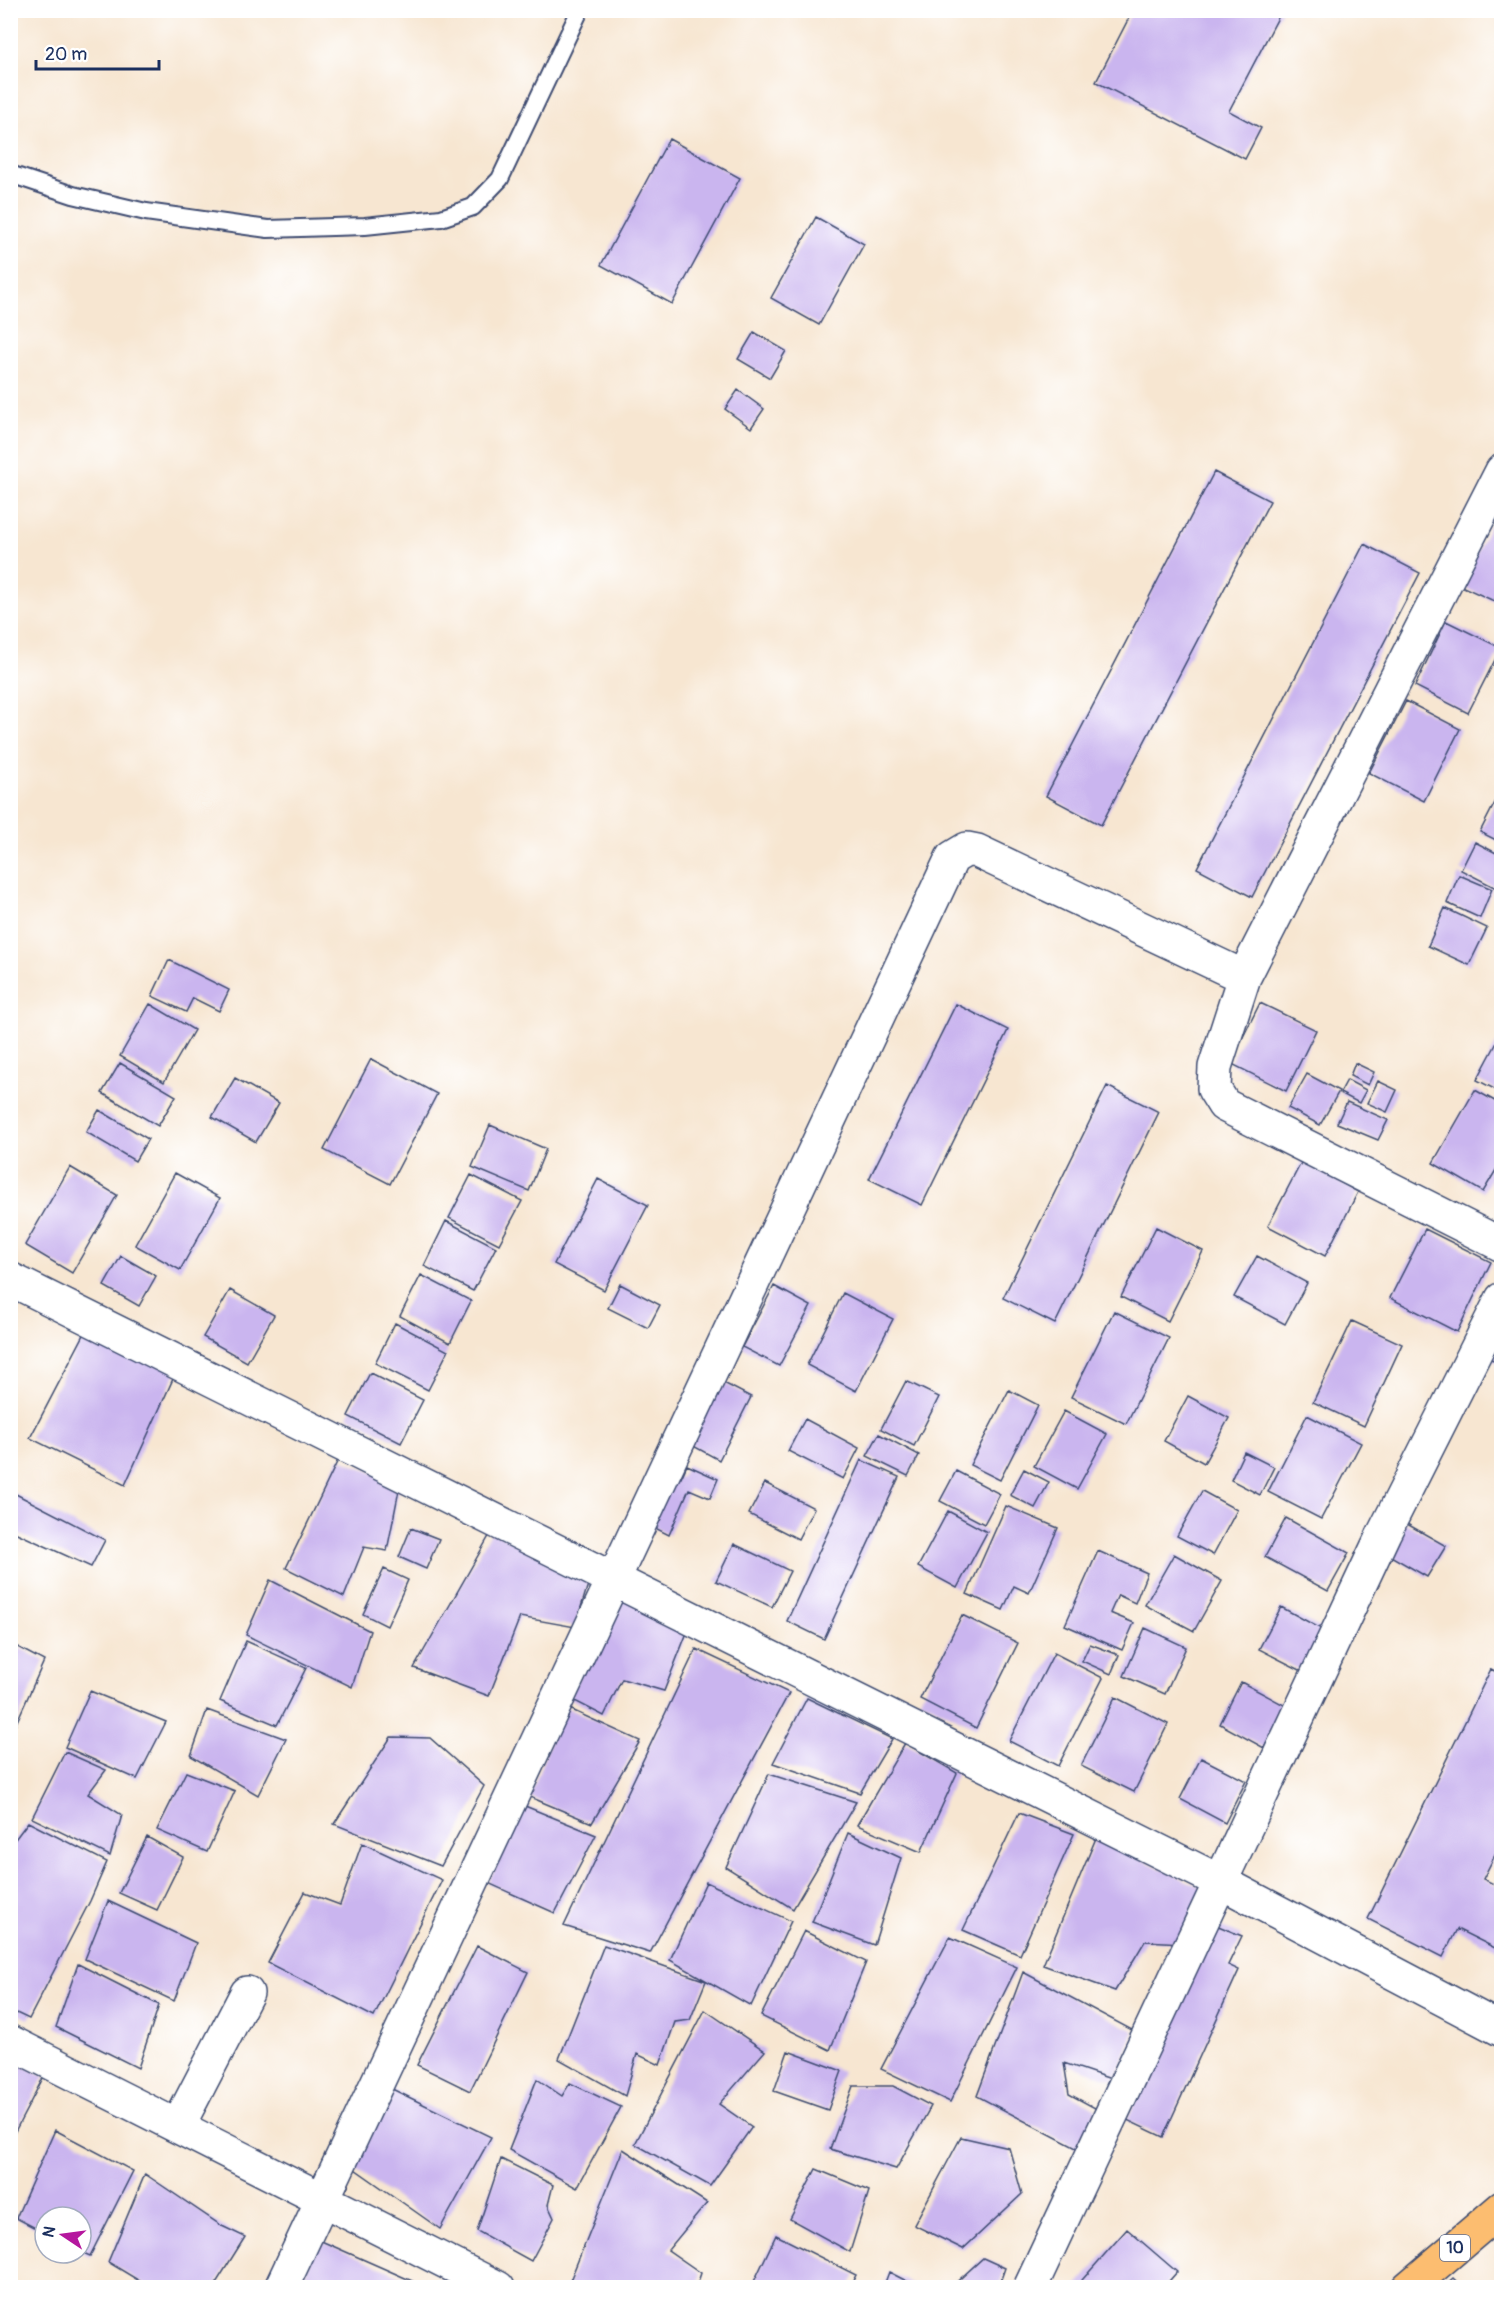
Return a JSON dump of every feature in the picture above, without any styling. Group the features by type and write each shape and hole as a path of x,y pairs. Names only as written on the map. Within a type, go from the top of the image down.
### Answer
{"highway":[{"name":"10","path":"1407,2288 1502,2208"}],"street":[{"path":"1500,476 1244,977 1215,1067 1214,1089 1224,1105 1502,1245"},
{"path":"281,2288 952,858 967,849 977,851 1244,977"},
{"path":"10,1279 1221,1882 1502,2030"},
{"path":"1030,2288 1384,1533 1502,1299"},
{"path":"178,2126 247,1993"},
{"path":"10,2042 498,2288"}],"lane":[{"path":"10,174 73,195 146,212 268,229 364,226 441,218 473,207 500,179 580,10"}],"building":[{"path":"1133,10 1282,10 1229,111 1261,128 1245,159 1096,82"},
{"path":"669,139 740,178 672,304 601,265"},
{"path":"816,217 864,244 819,325 771,298"},
{"path":"754,332 786,351 770,378 738,359"},
{"path":"738,390 764,409 751,428 725,409"},
{"path":"1214,472 1270,501 1101,825 1046,796"},
{"path":"1502,500 1502,587 1494,601 1461,586"},
{"path":"1364,544 1420,573 1252,897 1197,868"},
{"path":"1446,621 1501,648 1468,713 1415,686"},
{"path":"1406,701 1460,729 1424,801 1369,773"},
{"path":"1502,789 1502,843 1480,832"},
{"path":"1475,842 1502,856 1502,891 1461,870"},
{"path":"1459,875 1492,889 1480,918 1447,903"},
{"path":"1445,908 1487,928 1469,965 1428,946"},
{"path":"169,960 229,990 219,1011 193,998 186,1012 152,996"},
{"path":"1260,1003 1316,1030 1286,1091 1230,1063"},
{"path":"150,1004 194,1030 164,1082 120,1056"},
{"path":"956,1004 1008,1030 922,1205 869,1179"},
{"path":"1502,1033 1502,1093 1477,1080"},
{"path":"371,1059 437,1094 390,1184 324,1150"},
{"path":"120,1063 176,1096 158,1126 102,1093"},
{"path":"1355,1063 1374,1072 1368,1085 1350,1076"},
{"path":"1307,1074 1339,1091 1320,1125 1288,1108"},
{"path":"235,1078 279,1103 256,1142 212,1117"},
{"path":"1347,1080 1366,1090 1359,1103 1340,1093"},
{"path":"1378,1081 1397,1090 1387,1112 1367,1103"},
{"path":"1107,1086 1159,1112 1055,1324 1003,1298"},
{"path":"1475,1090 1502,1105 1502,1160 1483,1192 1433,1163"},
{"path":"1347,1102 1388,1120 1378,1140 1337,1123"},
{"path":"99,1110 148,1139 135,1161 86,1132"},
{"path":"490,1125 546,1149 529,1191 472,1167"},
{"path":"1302,1161 1358,1192 1325,1256 1268,1226"},
{"path":"70,1167 117,1195 72,1273 25,1245"},
{"path":"175,1173 220,1198 180,1270 135,1245"},
{"path":"471,1175 522,1201 499,1244 449,1218"},
{"path":"598,1179 648,1205 604,1290 554,1264"},
{"path":"446,1221 496,1247 473,1291 424,1266"},
{"path":"1156,1227 1203,1251 1168,1321 1121,1297"},
{"path":"1425,1229 1491,1262 1457,1332 1390,1298"},
{"path":"121,1256 156,1276 139,1306 104,1286"},
{"path":"1257,1256 1307,1283 1285,1324 1234,1297"},
{"path":"421,1275 471,1301 450,1343 400,1316"},
{"path":"620,1284 660,1305 648,1328 608,1308"},
{"path":"774,1286 811,1306 779,1366 742,1347"},
{"path":"230,1290 274,1315 247,1362 203,1337"},
{"path":"843,1293 893,1319 856,1391 807,1365"},
{"path":"1114,1311 1169,1338 1126,1424 1071,1397"},
{"path":"1502,1320 1502,1365 1482,1354"},
{"path":"1352,1321 1402,1344 1364,1426 1313,1402"},
{"path":"395,1323 448,1351 428,1390 375,1363"},
{"path":"87,1329 177,1370 125,1485 30,1438"},
{"path":"370,1373 423,1400 401,1443 348,1416"},
{"path":"718,1380 751,1397 719,1460 686,1442"},
{"path":"906,1381 939,1397 914,1446 881,1429"},
{"path":"1009,1390 1038,1405 1000,1480 970,1465"},
{"path":"1188,1396 1229,1418 1204,1463 1164,1441"},
{"path":"1064,1411 1107,1434 1077,1489 1034,1466"},
{"path":"1307,1415 1361,1443 1321,1519 1268,1492"},
{"path":"805,1419 859,1448 843,1479 788,1451"},
{"path":"879,1434 919,1455 908,1476 867,1456"},
{"path":"1244,1452 1274,1467 1260,1495 1231,1480"},
{"path":"339,1458 400,1485 387,1551 364,1547 344,1597 286,1568"},
{"path":"861,1460 899,1477 824,1639 787,1621"},
{"path":"687,1465 718,1479 710,1498 689,1489 669,1535 651,1526 673,1475 681,1478"},
{"path":"1024,1469 1049,1482 1035,1508 1010,1495"},
{"path":"956,1471 1000,1494 984,1524 940,1501"},
{"path":"765,1483 814,1508 798,1539 749,1514"},
{"path":"10,1491 105,1540 91,1567 10,1530"},
{"path":"1202,1491 1237,1510 1213,1555 1177,1536"},
{"path":"1006,1506 1058,1528 1029,1593 1014,1586 1003,1610 967,1594"},
{"path":"948,1511 987,1532 957,1588 918,1567"},
{"path":"1286,1518 1349,1553 1328,1591 1265,1557"},
{"path":"1400,1520 1446,1546 1427,1577 1382,1551"},
{"path":"411,1528 439,1539 426,1569 399,1557"},
{"path":"492,1531 589,1581 575,1627 520,1617 489,1696 414,1668"},
{"path":"734,1544 790,1571 772,1607 716,1581"},
{"path":"1098,1551 1147,1573 1135,1603 1118,1595 1110,1613 1134,1623 1122,1650 1065,1625"},
{"path":"1174,1554 1222,1581 1194,1631 1145,1605"},
{"path":"384,1569 408,1580 387,1626 363,1614"},
{"path":"270,1580 370,1631 352,1687 246,1635"},
{"path":"616,1593 688,1630 664,1691 622,1679 604,1716 569,1698"},
{"path":"1281,1607 1325,1631 1304,1672 1259,1649"},
{"path":"962,1615 1018,1643 976,1728 920,1699"},
{"path":"1145,1628 1186,1647 1165,1694 1124,1676"},
{"path":"246,1641 306,1668 277,1725 220,1701"},
{"path":"10,1643 44,1661 10,1737"},
{"path":"1090,1644 1119,1655 1111,1674 1082,1661"},
{"path":"696,1649 789,1693 650,1953 564,1926"},
{"path":"1054,1653 1103,1678 1058,1766 1009,1741"},
{"path":"1491,1669 1502,1675 1502,1841 1483,1879 1502,1888 1502,1946 1499,1950 1457,1929 1443,1957 1368,1919"},
{"path":"1241,1682 1286,1706 1264,1748 1220,1724"},
{"path":"90,1691 166,1722 137,1779 65,1747"},
{"path":"1115,1697 1168,1724 1134,1792 1081,1766"},
{"path":"807,1698 892,1739 860,1793 773,1763"},
{"path":"563,1706 640,1741 592,1823 530,1797"},
{"path":"207,1710 286,1739 258,1795 191,1756"},
{"path":"391,1737 430,1738 484,1786 441,1866 334,1824"},
{"path":"905,1743 957,1773 921,1852 857,1825"},
{"path":"65,1752 106,1770 88,1794 122,1815 110,1856 32,1818"},
{"path":"1201,1758 1246,1781 1225,1823 1180,1799"},
{"path":"186,1772 235,1791 207,1852 157,1830"},
{"path":"769,1774 856,1802 793,1909 726,1867"},
{"path":"525,1806 596,1835 555,1913 488,1883"},
{"path":"1019,1813 1074,1834 1020,1955 963,1930"},
{"path":"28,1822 107,1862 90,1901 29,2019 10,2010 10,1846"},
{"path":"848,1833 901,1858 874,1945 812,1922"},
{"path":"147,1837 183,1857 157,1910 119,1893"},
{"path":"1096,1838 1206,1890 1183,1943 1145,1941 1115,1991 1043,1965"},
{"path":"362,1843 442,1880 374,2017 268,1963 305,1892 340,1905"},
{"path":"706,1882 791,1921 751,2006 670,1960"},
{"path":"108,1901 196,1943 174,2001 85,1959"},
{"path":"1216,1925 1242,1936 1228,1965 1239,1970 1163,2137 1127,2120"},
{"path":"804,1931 866,1962 830,2050 761,2016"},
{"path":"950,1937 1017,1967 950,2102 881,2069"},
{"path":"604,1945 706,1981 690,2020 675,2022 660,2065 637,2054 625,2096 559,2059"},
{"path":"477,1946 528,1972 470,2091 417,2065"},
{"path":"78,1964 159,2005 138,2068 56,2027"},
{"path":"1023,1972 1134,2031 1114,2080 1064,2063 1069,2094 1097,2109 1078,2149 977,2096"},
{"path":"705,2010 765,2051 719,2104 752,2127 710,2186 635,2144"},
{"path":"788,2051 842,2071 828,2110 774,2091"},
{"path":"10,2060 44,2076 10,2141"},
{"path":"537,2079 562,2096 570,2083 621,2107 577,2188 509,2150"},
{"path":"853,2086 893,2086 931,2106 896,2169 830,2149"},
{"path":"390,2088 491,2137 440,2229 352,2167"},
{"path":"55,2130 133,2171 93,2250 93,2205 33,2205 33,2227 16,2218"},
{"path":"961,2137 1009,2148 1022,2194 963,2249 914,2225"},
{"path":"623,2149 707,2203 668,2250 701,2273 696,2288 567,2288"},
{"path":"501,2159 553,2185 548,2205 554,2218 531,2261 477,2231"},
{"path":"816,2169 869,2191 850,2252 790,2219"},
{"path":"145,2174 222,2226 245,2237 213,2288 151,2288 108,2262"},
{"path":"1127,2229 1177,2272 1163,2288 1075,2288"},
{"path":"776,2235 856,2275 849,2288 751,2288"},
{"path":"319,2240 428,2288 299,2288"},
{"path":"983,2258 1005,2268 998,2288 950,2288"},
{"path":"889,2272 920,2288 883,2288"},
{"path":"1453,2278 1463,2288 1442,2288"}]}
